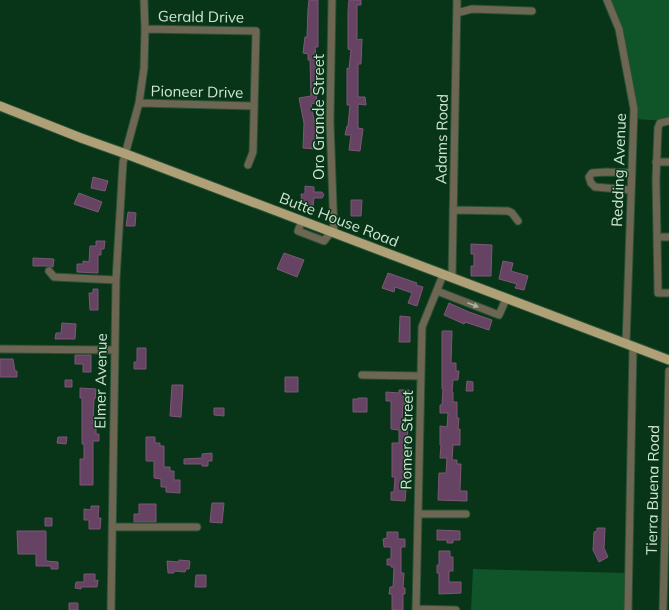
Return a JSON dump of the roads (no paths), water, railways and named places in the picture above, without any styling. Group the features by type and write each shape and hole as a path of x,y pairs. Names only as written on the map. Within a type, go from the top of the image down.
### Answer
{"main road":[{"name":"Butte House Road","path":"0,106 447,277 669,360"}],"street":[{"name":"Elmer Avenue","path":"111,610 116,280 123,162 139,103 144,68 146,29 144,0"},
{"name":"Oro Grande Street","path":"332,0 330,122 332,233"},
{"name":"Adams Road","path":"447,277 453,210 458,0"},
{"name":"Redding Avenue","path":"607,0 619,29 634,109 631,190 629,346 628,610"},
{"path":"457,13 472,9 532,11"},
{"name":"Gerald Drive","path":"146,29 256,31 254,106"},
{"name":"Pioneer Drive","path":"139,103 254,106"},
{"path":"248,165 253,152 254,106"},
{"path":"669,121 660,123 658,128 656,162 658,293 669,293"},
{"path":"656,162 669,162"},
{"path":"631,190 595,187 589,180 589,177 592,173 632,173"},
{"path":"453,210 508,211 512,213 518,221"},
{"path":"302,221 298,231 312,237 324,241 332,233"},
{"path":"312,237 316,227"},
{"path":"657,237 669,236"},
{"path":"49,271 54,277 116,280"},
{"name":"Romero Street","path":"416,610 422,327 437,291 447,277"},
{"path":"437,291 499,315 506,299"},
{"path":"0,349 115,350"},
{"name":"Tierra Buena Road","path":"663,610 669,371"},
{"path":"362,375 421,376"},
{"path":"418,514 466,514"},
{"path":"112,527 197,527"},
{"path":"416,610 456,610"}]}
